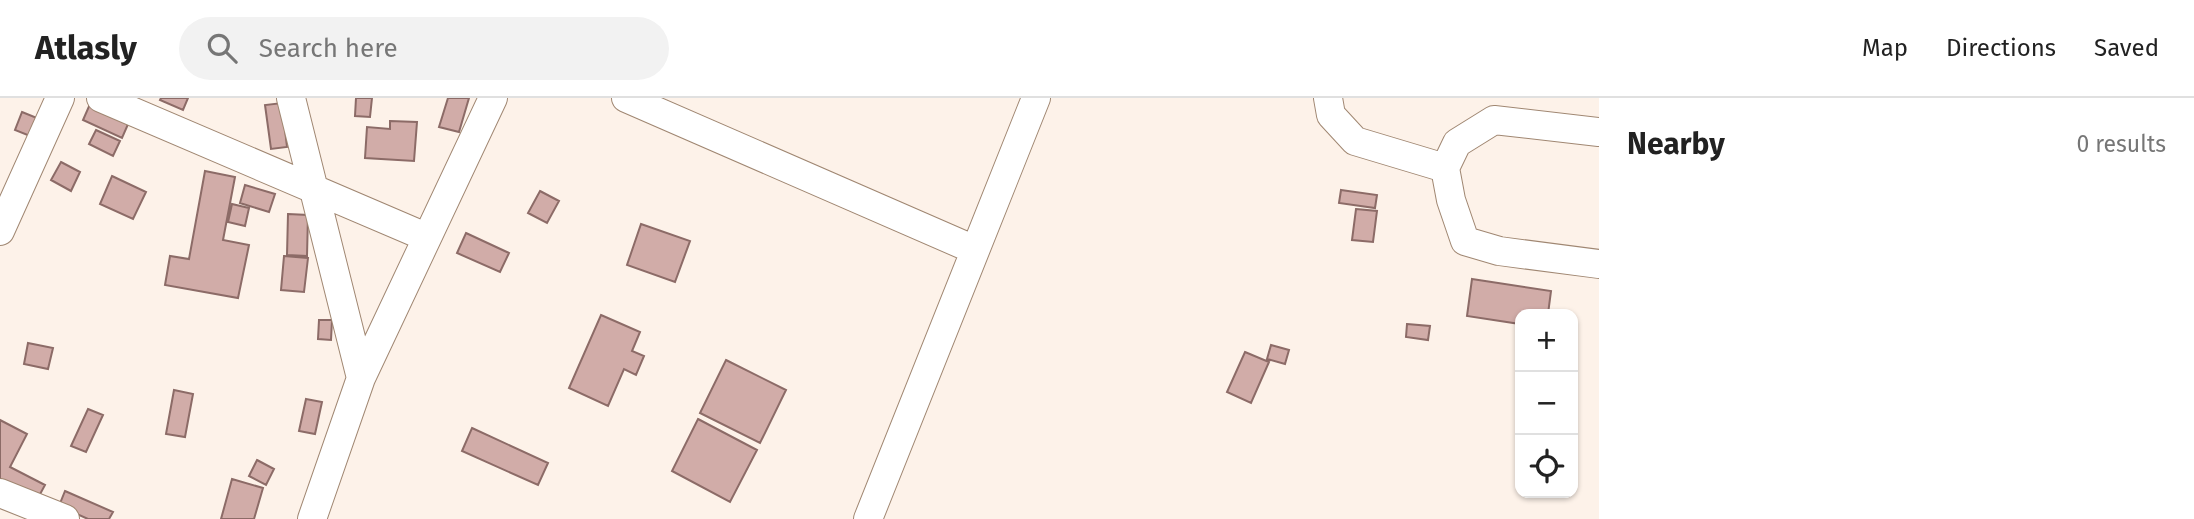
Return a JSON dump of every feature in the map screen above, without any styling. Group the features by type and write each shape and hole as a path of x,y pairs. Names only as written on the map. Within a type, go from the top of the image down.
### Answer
{"street":[{"path":"0,231 60,98"},
{"path":"101,98 426,237"},
{"path":"291,98 361,378"},
{"path":"312,519 361,378 493,98"},
{"path":"626,98 975,250"},
{"path":"868,519 1036,98"},
{"path":"1328,98 1331,115 1355,141 1445,168"},
{"path":"1599,132 1494,120 1457,143 1445,168 1451,200 1465,240 1499,251 1599,264"},
{"path":"0,493 65,519"}],"building":[{"path":"188,98 183,110 160,100"},
{"path":"356,98 372,98 370,117 355,116"},
{"path":"448,98 469,98 459,132 439,127"},
{"path":"282,103 287,147 271,149 265,105"},
{"path":"90,104 129,122 122,138 83,120"},
{"path":"22,112 37,118 30,136 15,130"},
{"path":"390,121 417,122 414,161 365,158 367,127 390,129"},
{"path":"96,130 120,141 113,156 89,144"},
{"path":"61,162 80,172 71,191 51,180"},
{"path":"205,171 235,177 223,240 249,245 238,298 165,285 170,256 189,259"},
{"path":"112,176 146,192 133,219 100,204"},
{"path":"245,185 275,194 269,212 240,203"},
{"path":"1341,190 1377,195 1375,208 1339,203"},
{"path":"540,191 559,201 547,223 528,213"},
{"path":"232,204 249,208 245,226 228,222"},
{"path":"1356,209 1377,211 1373,242 1352,240"},
{"path":"288,214 308,215 307,256 287,255"},
{"path":"641,224 690,241 675,282 627,265"},
{"path":"466,233 509,253 500,272 457,253"},
{"path":"284,256 308,258 304,292 281,290"},
{"path":"1472,279 1551,291 1549,309 1515,309 1515,323 1467,316"},
{"path":"601,315 640,332 632,351 644,356 636,375 624,369 608,406 569,388"},
{"path":"319,320 332,320 331,340 318,339"},
{"path":"1407,324 1430,326 1428,340 1406,337"},
{"path":"28,343 53,348 48,369 24,364"},
{"path":"1271,345 1289,350 1285,364 1267,359"},
{"path":"1245,352 1269,362 1251,403 1227,392"},
{"path":"726,360 786,390 760,443 700,413"},
{"path":"174,390 193,394 185,437 166,434"},
{"path":"306,399 322,402 315,434 299,431"},
{"path":"88,409 103,415 86,452 71,446"},
{"path":"698,419 757,450 730,502 672,471"},
{"path":"0,420 27,434 10,467 45,485 38,498 0,479"},
{"path":"472,428 548,463 538,485 462,451"},
{"path":"257,460 274,469 266,485 249,476"},
{"path":"232,479 263,488 254,519 221,519"},
{"path":"65,491 113,512 109,519 88,519 59,506"}]}
